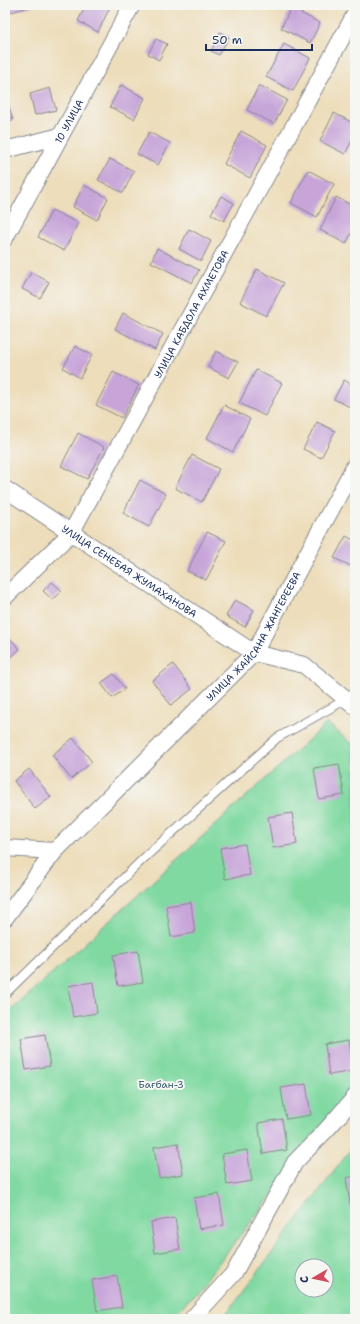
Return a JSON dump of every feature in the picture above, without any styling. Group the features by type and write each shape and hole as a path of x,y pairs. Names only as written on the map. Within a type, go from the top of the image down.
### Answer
{"street":[{"name":"10 УЛИЦА","path":"5,238 132,5"},
{"name":"УЛИЦА КАБДОЛА АХМЕТОВА","path":"5,597 71,533 355,14"},
{"path":"5,150 60,136"},
{"name":"УЛИЦА ЖАЙСАНА ЖАНГЕРЕЕВА","path":"5,918 55,851 254,653 355,465"},
{"name":"УЛИЦА СЕНЕБАЯ ЖУМАХАНОВА","path":"5,489 254,653 304,665 350,703"},
{"path":"5,848 55,851"},
{"path":"192,1319 234,1273 295,1162 355,1097"}],"lane":[{"path":"5,994 143,859 277,738 350,703"}],"green space":[{"name":"Бағбан-3","path":"327,723 355,746 355,1089 196,1292 171,1319 5,1319 5,1016"},
{"path":"355,1144 355,1319 222,1319"}],"building":[{"path":"9,5 36,5 11,12"},
{"path":"86,5 107,5 110,7 98,32 78,21"},
{"path":"291,8 320,23 310,43 281,28"},
{"path":"220,32 229,37 219,55 211,51"},
{"path":"156,39 167,44 159,60 148,54"},
{"path":"284,44 310,58 293,91 266,77"},
{"path":"121,85 145,98 134,119 110,107"},
{"path":"259,85 287,100 274,124 247,110"},
{"path":"50,88 56,110 35,115 30,94"},
{"path":"5,97 13,120 5,122"},
{"path":"334,113 355,124 355,135 345,154 320,141"},
{"path":"241,131 267,145 250,178 224,164"},
{"path":"149,132 170,143 158,165 137,154"},
{"path":"110,159 134,171 123,193 98,180"},
{"path":"308,170 334,184 317,217 291,203"},
{"path":"84,185 108,198 97,220 73,207"},
{"path":"221,196 234,203 224,221 211,214"},
{"path":"336,197 355,207 355,226 346,244 320,230"},
{"path":"52,210 78,223 64,251 38,237"},
{"path":"189,229 211,241 201,261 179,249"},
{"path":"157,248 199,270 192,283 151,262"},
{"path":"257,269 284,283 266,316 240,302"},
{"path":"31,272 49,282 40,298 22,289"},
{"path":"123,313 163,334 155,350 115,329"},
{"path":"75,346 92,355 80,378 63,368"},
{"path":"216,351 238,362 229,378 208,367"},
{"path":"256,370 282,383 265,416 239,403"},
{"path":"113,372 139,385 122,418 96,405"},
{"path":"344,380 355,386 354,409 334,399"},
{"path":"224,405 250,419 233,452 207,438"},
{"path":"317,422 335,431 321,458 303,449"},
{"path":"78,433 104,447 87,479 61,466"},
{"path":"192,455 219,469 202,502 175,488"},
{"path":"140,480 166,494 149,527 123,513"},
{"path":"207,532 226,541 206,580 187,571"},
{"path":"346,536 355,541 355,568 334,558"},
{"path":"52,582 62,591 53,600 43,591"},
{"path":"235,600 254,610 245,627 226,616"},
{"path":"5,633 20,649 6,662 5,662"},
{"path":"173,664 192,689 171,705 152,681"},
{"path":"114,674 125,689 112,698 101,683"},
{"path":"73,738 92,762 71,779 52,755"},
{"path":"339,764 344,795 319,799 314,768"},
{"path":"29,769 51,797 35,809 14,781"},
{"path":"292,813 297,844 273,848 268,817"},
{"path":"245,844 250,875 225,879 220,848"},
{"path":"191,902 195,933 171,937 166,906"},
{"path":"138,951 143,982 118,986 113,955"},
{"path":"93,982 97,1013 73,1017 68,986"},
{"path":"45,1035 50,1066 26,1070 21,1039"},
{"path":"349,1040 354,1071 329,1075 325,1044"},
{"path":"306,1084 311,1115 286,1119 281,1088"},
{"path":"282,1119 287,1150 263,1154 258,1123"},
{"path":"178,1143 183,1174 159,1178 154,1147"},
{"path":"247,1150 252,1181 227,1185 222,1154"},
{"path":"355,1176 355,1208 351,1209 346,1178"},
{"path":"219,1194 224,1225 199,1229 194,1198"},
{"path":"175,1218 180,1249 155,1253 151,1222"},
{"path":"117,1276 122,1307 97,1311 92,1280"}]}
